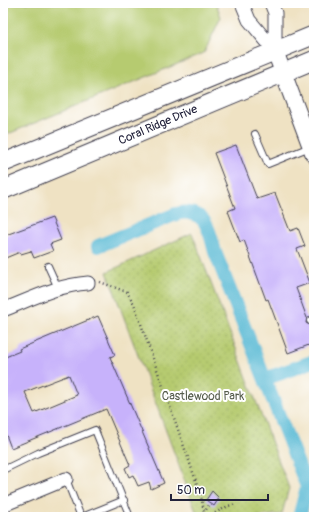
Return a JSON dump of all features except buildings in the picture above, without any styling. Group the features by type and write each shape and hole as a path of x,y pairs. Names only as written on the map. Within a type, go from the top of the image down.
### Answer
{"main road":[{"name":"Coral Ridge Drive","path":"3,163 314,35"},
{"name":"Coral Ridge Drive","path":"3,190 314,60"}],"street":[{"path":"242,3 249,20 275,51 313,151"},
{"path":"271,3 275,13 275,51"},
{"path":"3,310 58,288 88,283"},
{"path":"3,505 66,479"}],"lane":[{"path":"255,134 268,164 313,151"},
{"path":"48,266 58,288"},
{"path":"3,470 38,453 95,430 130,517"},
{"path":"66,479 81,517 124,500"},
{"path":"3,511 5,517"}],"path":[{"path":"88,283 102,282 127,292 134,304 201,495 205,517"},
{"path":"208,517 228,506 237,504"},
{"path":"204,513 208,505"}],"green space":[{"path":"3,3 216,3 221,17 204,53 3,136"},
{"name":"Castlewood Park","path":"192,233 289,488 282,514 254,517 198,517 107,272"}],"waterway":[{"path":"98,246 178,214 195,214 205,222 215,252 307,487 300,514"},
{"path":"265,379 314,361"}]}
